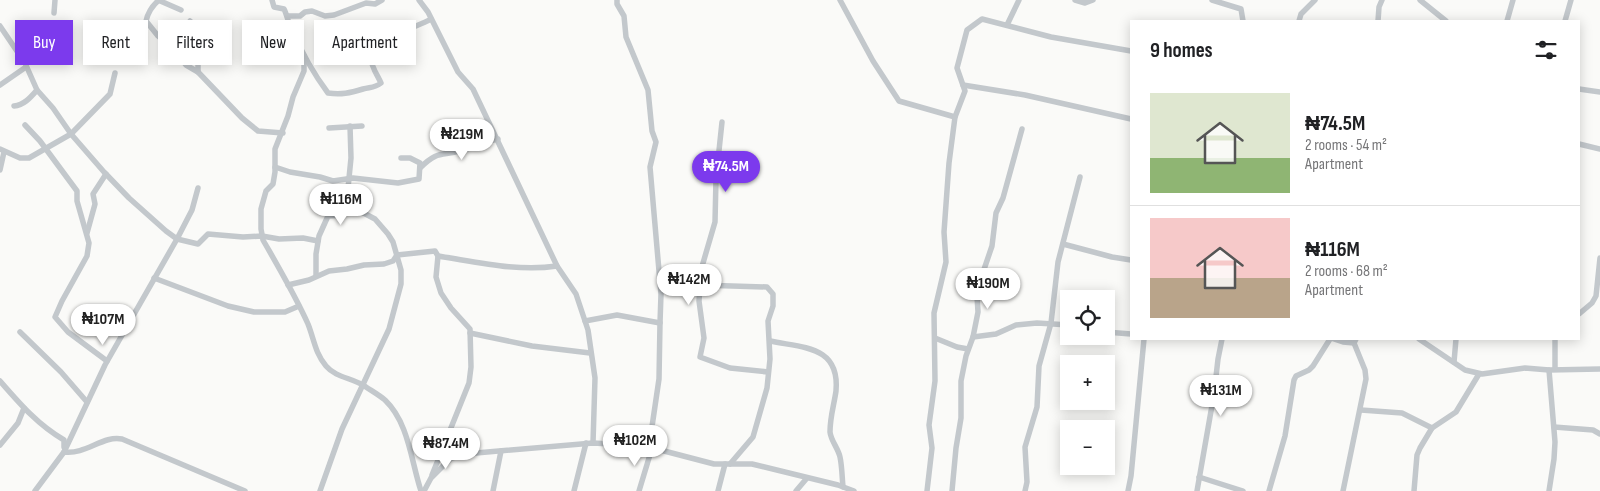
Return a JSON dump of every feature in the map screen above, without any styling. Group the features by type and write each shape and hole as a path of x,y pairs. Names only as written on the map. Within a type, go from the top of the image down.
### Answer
{"street":[{"path":"54,13 55,0"},
{"path":"181,10 159,0 147,14 146,21 186,65 198,72 242,118 258,131 282,133"},
{"path":"272,0 274,7 284,9 289,20"},
{"path":"288,16 300,16 305,12 312,11 325,16 334,15 366,3 375,4 382,0"},
{"path":"420,0 458,72 473,88 557,266 576,294 588,330 595,387 590,443 574,491"},
{"path":"617,0 617,4 624,16 626,37 648,90 652,131 656,142 650,167 661,294 659,380 650,447 639,491"},
{"path":"840,0 873,61 899,102 955,117"},
{"path":"1007,25 1019,0"},
{"path":"1075,0 1085,3 1092,0"},
{"path":"1212,0 1241,9 1243,20"},
{"path":"1299,20 1301,14 1314,0"},
{"path":"1378,20 1379,7 1382,0"},
{"path":"1420,0 1445,20"},
{"path":"1507,20 1513,0"},
{"path":"1565,20 1570,0"},
{"path":"304,56 312,66 318,82 328,93 349,94 376,87 381,82 372,62 371,56 374,51 393,36 431,19"},
{"path":"927,491 932,448 929,425 935,381 934,313 946,262 944,232 949,163 955,117 965,91 956,68 967,30 982,19 1051,37 1130,51"},
{"path":"0,26 26,67 36,90 53,108 71,134 129,198 177,239 198,244 208,234 318,240"},
{"path":"198,65 198,72"},
{"path":"304,65 304,71 275,150 273,184 266,191 261,210 262,236 309,326 317,353 326,366 333,373 363,385 385,400 398,416 405,432 423,491"},
{"path":"0,85 26,67"},
{"path":"0,170 2,150 20,158 29,158 71,134 110,94 115,73"},
{"path":"963,86 1025,95 1130,119"},
{"path":"1580,88 1600,92"},
{"path":"14,106 19,106 36,90"},
{"path":"722,122 716,179 715,222 704,258 700,286 699,301 704,338 700,357 730,368 768,372"},
{"path":"25,125 76,191 89,244 88,256 55,317 68,332 107,361"},
{"path":"316,276 318,236 328,216 343,215 346,208 351,158 350,126"},
{"path":"329,128 362,126"},
{"path":"952,491 961,418 962,381 978,312 978,287 992,246 996,213 1003,198 1022,129"},
{"path":"420,168 430,158 439,154 462,151 478,144 498,139"},
{"path":"1580,144 1600,149"},
{"path":"275,167 333,181 353,178 398,183 419,179 420,163 410,158 401,158"},
{"path":"87,235 95,204 93,194 106,174"},
{"path":"1025,491 1027,482 1025,447 1037,407 1039,366 1051,323 1058,262 1080,178"},
{"path":"35,491 64,452 107,361 192,210 198,188"},
{"path":"320,491 342,429 389,329 401,284 401,270 393,242 375,218 356,209 346,208"},
{"path":"1063,244 1112,258 1130,260"},
{"path":"288,285 309,280 329,270 384,264 393,261 397,256 435,251 438,256 436,276 442,293 451,308 469,326 469,383 431,478 423,491"},
{"path":"438,256 537,268 557,266"},
{"path":"1580,313 1592,303 1596,296 1600,258"},
{"path":"154,278 228,306 254,312 285,312 299,306"},
{"path":"700,286 767,287 773,294 773,306 768,320 770,341 767,388 753,437 727,464 718,491"},
{"path":"585,321 617,315 660,323"},
{"path":"973,337 996,334 1016,325 1037,323 1060,324"},
{"path":"20,332 61,372 87,402"},
{"path":"470,333 532,346 590,353"},
{"path":"1115,333 1130,334"},
{"path":"935,338 957,347 968,349"},
{"path":"1128,491 1144,340"},
{"path":"1197,491 1222,340"},
{"path":"1269,491 1285,436 1294,380 1296,376 1313,366 1329,340"},
{"path":"1337,340 1343,342 1355,341 1366,374 1361,410 1343,491"},
{"path":"1421,340 1465,370 1479,374 1525,368 1600,369"},
{"path":"1454,362 1456,340"},
{"path":"1549,491 1554,459 1552,369 1555,340"},
{"path":"770,341 824,354 833,365 836,389 830,416 830,435 840,456 843,487"},
{"path":"1414,491 1417,455 1420,448 1432,428 1456,412 1479,374"},
{"path":"0,381 49,432 64,440 64,452"},
{"path":"0,445 18,423 24,408"},
{"path":"1361,410 1402,413 1432,428"},
{"path":"1554,427 1593,430 1600,434"},
{"path":"64,452 74,453 111,438 122,439 233,489 245,491"},
{"path":"441,454 451,458 476,453 590,443 650,447 714,464 752,464 854,491"},
{"path":"493,491 501,451"},
{"path":"431,478 451,458"},
{"path":"1199,477 1243,491"},
{"path":"796,491 807,478"}]}
